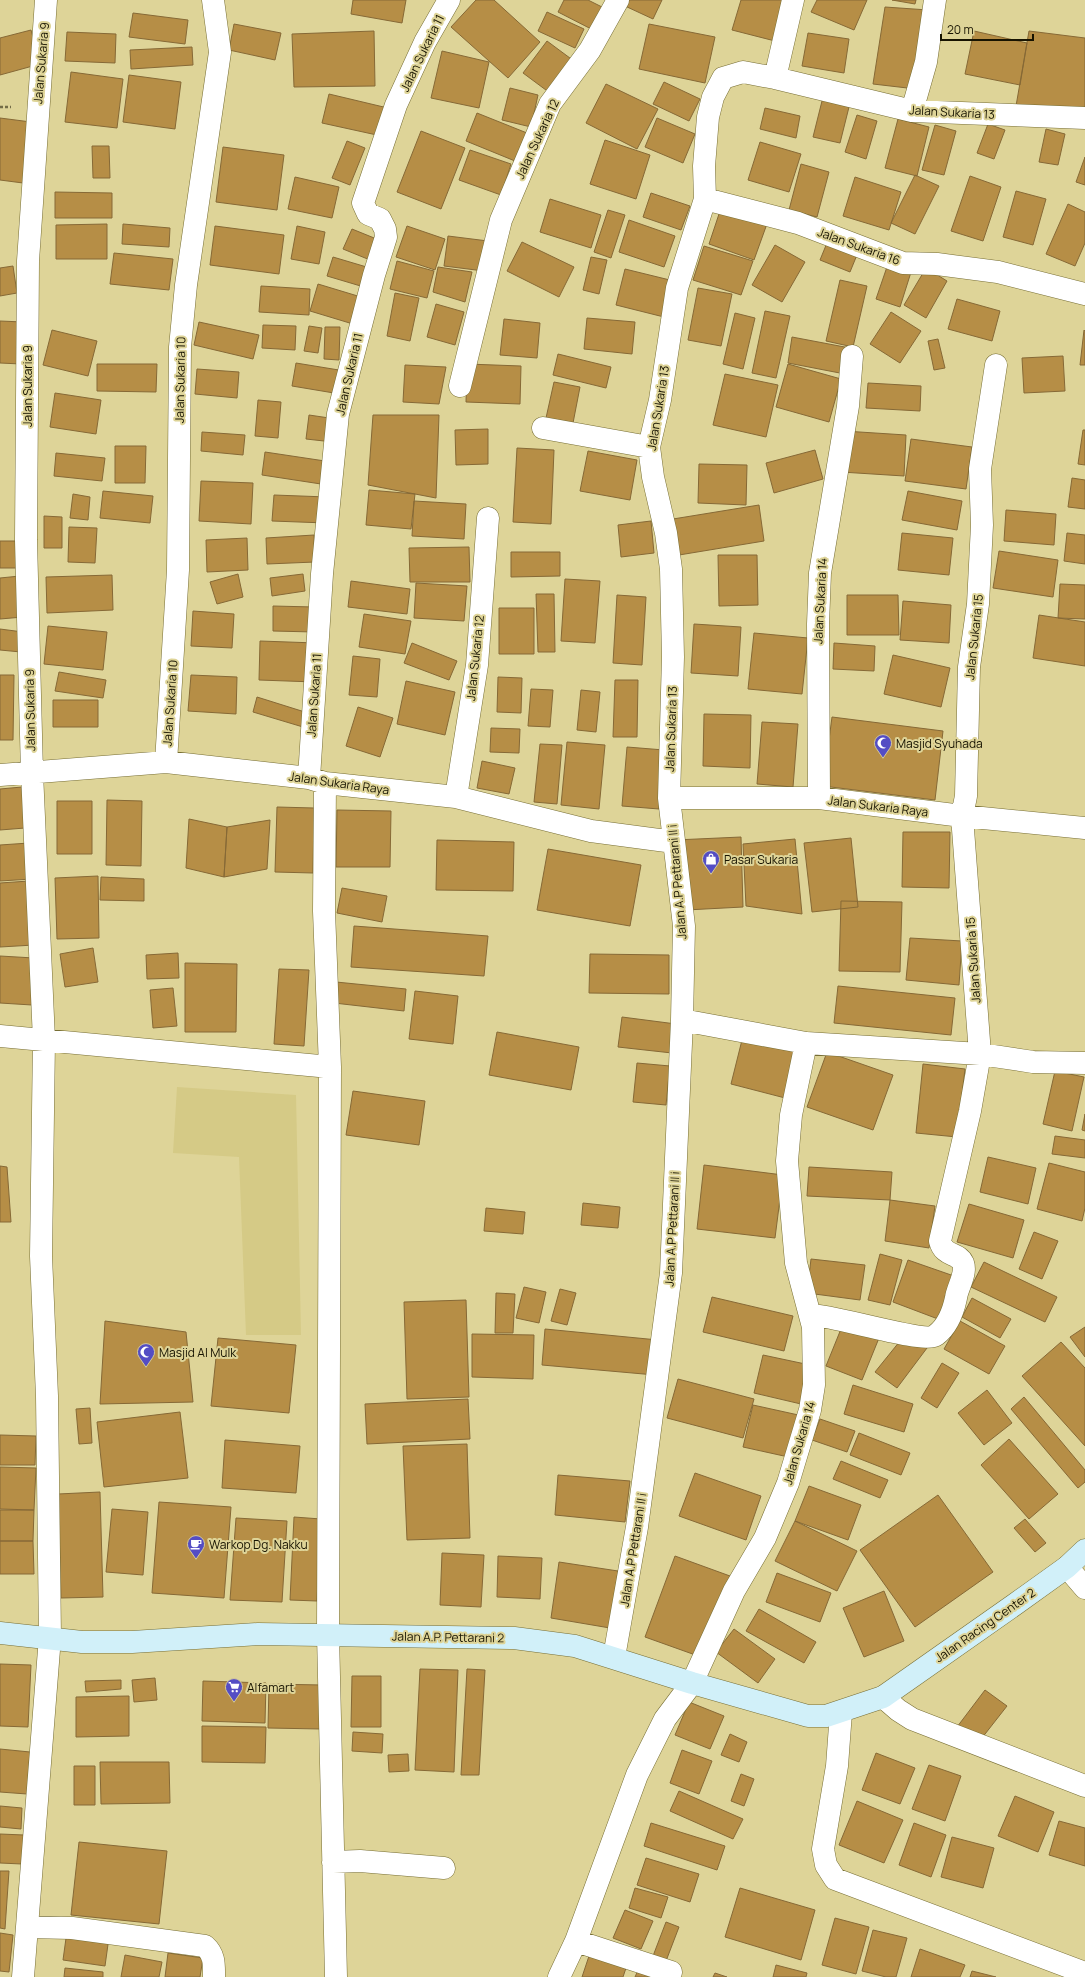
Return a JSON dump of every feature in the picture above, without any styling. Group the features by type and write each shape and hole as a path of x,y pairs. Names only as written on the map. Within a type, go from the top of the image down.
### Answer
{"street":[{"name":"Jalan Sukaria 9","path":"23,1977 50,1637 47,1396 41,1256 44,1040 32,773 26,540 28,261 46,0"},
{"name":"Jalan Sukaria 10","path":"166,762 178,570 180,346 187,277 220,52 213,0"},
{"name":"Jalan Sukaria 11","path":"336,1977 328,1634 330,1068 317,780 322,574 338,414 372,282 386,237 383,224 380,219 368,214 363,203 396,105 425,42 449,0"},
{"name":"Jalan Sukaria 12","path":"460,386 501,220 550,104 590,50 618,0"},
{"path":"775,78 793,0"},
{"path":"912,111 926,62 935,0"},
{"name":"Jalan Sukaria 13","path":"669,798 673,657 671,569 666,534 653,478 649,446 660,400 677,288 705,199 704,166 708,117 713,97 723,78 743,72 775,78 912,111 1085,118"},
{"name":"Jalan Sukaria 16","path":"705,199 798,223 903,263 937,264 998,272 1085,294"},
{"name":"Jalan Sukaria 14","path":"819,798 818,624 820,573 848,406 852,356"},
{"name":"Jalan Sukaria 15","path":"811,1315 823,1315 874,1328 927,1338 936,1336 953,1315 957,1289 964,1272 963,1263 959,1258 946,1252 941,1247 940,1242 941,1231 949,1203 968,1119 980,1054 962,816 966,796 969,667 978,604 982,525 980,469 996,365"},
{"path":"543,428 649,446"},
{"name":"Jalan Sukaria 12","path":"456,797 477,665 488,518"},
{"name":"Jalan Sukaria Raya","path":"0,775 166,762 456,797 590,831 674,842"},
{"name":"Jalan Sukaria Raya","path":"669,798 819,798 962,816 1085,828"},
{"name":"Jalan A.P Pettarani II i","path":"614,1657 637,1527 671,1274 682,1020 684,926 669,798"},
{"path":"682,1020 806,1043 980,1054 1033,1062 1085,1063"},
{"path":"0,1036 330,1068"},
{"name":"Jalan Sukaria 14","path":"559,1977 576,1940 637,1775 665,1719 692,1683 734,1591 765,1538 788,1484 810,1410 814,1385 814,1349 811,1315 796,1263 787,1161 791,1115 806,1043"},
{"name":"Jalan Racing Center 2","path":"882,1697 1067,1567 1085,1550"},
{"path":"1067,1567 1085,1588"},
{"name":"Jalan A.P. Pettarani 2","path":"0,1633 50,1637 82,1642 132,1642 258,1634 514,1638 575,1646 614,1657 692,1683 808,1716 826,1716 882,1697"},
{"path":"882,1697 912,1719 1085,1786"},
{"path":"841,1712 837,1766 823,1849 826,1866 835,1879 1085,1972"},
{"path":"333,1862 360,1861 444,1868"},
{"path":"27,1927 72,1928 205,1946 210,1950 214,1961 214,1977"},
{"path":"576,1940 671,1972"}],"shaded area":[{"path":"177,1087 296,1095 301,1335 246,1335 239,1157 173,1153"}],"building":[{"path":"353,0 406,0 402,23 351,14"},
{"path":"476,0 494,0 540,42 508,78 451,27"},
{"path":"564,0 588,0 610,11 599,33 558,12"},
{"path":"628,0 662,0 653,19 625,6"},
{"path":"741,0 787,0 775,41 732,30"},
{"path":"817,0 867,0 854,30 811,12"},
{"path":"892,0 916,0 915,4"},
{"path":"885,7 928,10 916,89 873,84"},
{"path":"547,12 584,29 575,48 538,31"},
{"path":"133,13 188,20 185,44 129,37"},
{"path":"234,24 281,33 275,60 229,50"},
{"path":"649,24 715,37 705,83 639,69"},
{"path":"31,30 40,64 0,75 0,38"},
{"path":"374,31 375,86 294,87 292,34"},
{"path":"974,31 1027,43 1020,85 965,74"},
{"path":"1029,31 1085,38 1085,115 1016,106"},
{"path":"67,32 116,34 115,63 65,61"},
{"path":"808,33 849,39 844,73 802,66"},
{"path":"547,41 578,64 554,96 523,73"},
{"path":"192,47 193,65 131,69 130,50"},
{"path":"442,51 489,62 479,108 431,98"},
{"path":"71,72 123,79 117,128 65,122"},
{"path":"129,75 181,82 175,129 123,122"},
{"path":"664,82 700,99 689,121 653,104"},
{"path":"606,84 658,109 637,149 586,123"},
{"path":"510,88 538,95 531,127 502,120"},
{"path":"329,94 392,109 386,137 322,123"},
{"path":"823,97 850,103 840,143 813,137"},
{"path":"765,108 800,116 796,138 760,129"},
{"path":"477,113 527,133 515,161 466,141"},
{"path":"857,115 877,121 866,159 845,152"},
{"path":"0,118 31,122 23,183 0,180"},
{"path":"657,118 695,134 683,163 645,147"},
{"path":"898,119 929,127 917,176 885,168"},
{"path":"988,124 1005,130 994,159 977,153"},
{"path":"935,125 956,131 944,175 922,170"},
{"path":"1046,129 1065,134 1058,165 1039,162"},
{"path":"421,131 465,148 441,209 397,192"},
{"path":"605,140 650,155 636,199 590,184"},
{"path":"347,141 365,148 350,185 332,178"},
{"path":"760,142 801,154 789,192 748,180"},
{"path":"92,146 109,146 110,178 93,178"},
{"path":"223,147 284,155 277,210 216,202"},
{"path":"470,150 511,164 501,195 459,180"},
{"path":"1085,157 1085,185 1076,182"},
{"path":"801,164 829,172 817,217 789,210"},
{"path":"915,175 939,186 915,234 891,223"},
{"path":"970,176 1001,187 983,241 951,231"},
{"path":"295,177 339,187 332,218 288,209"},
{"path":"855,177 901,192 889,230 843,216"},
{"path":"1016,191 1046,199 1033,245 1003,237"},
{"path":"55,192 112,193 112,218 55,218"},
{"path":"651,193 690,206 681,230 643,217"},
{"path":"550,199 601,215 591,248 540,232"},
{"path":"1068,204 1085,212 1085,243 1075,266 1046,254"},
{"path":"722,205 768,221 754,260 709,244"},
{"path":"608,210 625,215 611,258 594,252"},
{"path":"629,220 675,236 664,267 619,252"},
{"path":"107,224 107,259 56,259 56,225"},
{"path":"123,224 170,228 169,247 122,244"},
{"path":"215,226 284,235 279,274 210,265"},
{"path":"297,226 325,232 319,264 291,259"},
{"path":"407,226 445,239 435,270 396,257"},
{"path":"352,229 384,242 375,262 343,249"},
{"path":"448,236 488,241 484,271 444,266"},
{"path":"829,238 859,250 850,272 820,260"},
{"path":"522,242 574,267 559,297 507,271"},
{"path":"775,245 805,262 782,302 752,285"},
{"path":"704,246 753,261 741,295 693,280"},
{"path":"114,253 173,259 169,290 110,284"},
{"path":"333,257 370,268 364,287 327,276"},
{"path":"591,257 607,260 599,294 583,290"},
{"path":"397,261 434,271 427,298 390,289"},
{"path":"889,261 912,269 900,307 876,299"},
{"path":"13,266 17,293 0,296 0,268"},
{"path":"438,267 472,272 465,302 433,292"},
{"path":"926,268 947,281 926,318 904,305"},
{"path":"625,269 678,282 668,318 616,305"},
{"path":"840,280 867,286 853,347 826,341"},
{"path":"318,284 361,297 353,324 310,311"},
{"path":"261,286 310,289 309,315 259,312"},
{"path":"698,288 732,294 721,346 688,340"},
{"path":"395,293 419,298 410,341 387,336"},
{"path":"957,299 1000,311 992,341 948,329"},
{"path":"436,304 464,312 455,345 427,337"},
{"path":"765,311 790,316 776,378 752,373"},
{"path":"891,312 921,331 900,363 870,344"},
{"path":"735,313 755,318 743,369 723,364"},
{"path":"587,318 635,322 632,354 584,349"},
{"path":"504,319 540,323 537,358 500,355"},
{"path":"0,321 23,322 21,364 0,363"},
{"path":"199,322 259,335 253,359 194,345"},
{"path":"263,325 296,326 295,350 262,348"},
{"path":"309,326 322,328 318,353 304,351"},
{"path":"325,327 340,327 339,360 324,359"},
{"path":"52,330 97,341 88,376 43,365"},
{"path":"1084,330 1085,365 1080,365"},
{"path":"792,337 850,348 845,374 788,363"},
{"path":"938,339 945,368 934,370 928,341"},
{"path":"558,354 611,367 606,388 553,375"},
{"path":"1063,356 1065,391 1024,393 1022,358"},
{"path":"296,363 345,371 340,394 292,386"},
{"path":"97,364 157,364 156,392 97,391"},
{"path":"467,364 521,366 520,404 466,402"},
{"path":"788,364 841,379 829,422 776,407"},
{"path":"405,365 446,367 439,404 403,402"},
{"path":"197,369 239,372 237,398 195,394"},
{"path":"725,374 778,385 766,437 713,425"},
{"path":"554,382 580,387 573,423 546,418"},
{"path":"868,383 921,386 920,411 866,408"},
{"path":"55,393 101,400 96,434 50,427"},
{"path":"258,400 281,402 278,438 255,436"},
{"path":"309,415 336,419 333,442 306,439"},
{"path":"373,415 439,415 436,498 368,485"},
{"path":"488,429 488,464 456,465 455,430"},
{"path":"1083,430 1085,430 1085,465 1078,464"},
{"path":"844,431 906,435 904,476 841,472"},
{"path":"202,432 245,435 243,455 201,451"},
{"path":"911,439 972,447 966,489 905,481"},
{"path":"115,446 146,446 145,483 115,483"},
{"path":"517,448 554,450 551,524 513,522"},
{"path":"815,450 823,479 774,493 766,463"},
{"path":"588,451 637,460 630,500 580,491"},
{"path":"265,452 325,461 321,484 262,475"},
{"path":"56,453 105,458 102,481 54,476"},
{"path":"699,464 747,465 746,505 698,503"},
{"path":"1072,478 1085,480 1085,509 1068,507"},
{"path":"201,481 253,483 251,524 199,521"},
{"path":"369,490 415,494 411,529 366,525"},
{"path":"103,491 153,496 150,523 100,518"},
{"path":"908,491 962,501 957,530 902,520"},
{"path":"73,494 90,497 88,520 70,518"},
{"path":"274,495 327,497 326,523 272,521"},
{"path":"414,501 466,504 464,539 412,536"},
{"path":"759,505 764,541 679,555 673,519"},
{"path":"1006,510 1056,514 1054,545 1004,541"},
{"path":"44,516 62,517 62,548 44,548"},
{"path":"651,521 654,553 621,557 618,525"},
{"path":"69,527 97,528 95,563 68,562"},
{"path":"902,533 953,538 949,575 898,570"},
{"path":"1067,533 1085,535 1085,564 1064,561"},
{"path":"314,535 315,562 267,564 266,538"},
{"path":"247,538 248,570 207,572 206,540"},
{"path":"0,541 18,541 18,568 0,568"},
{"path":"469,547 470,582 410,582 409,548"},
{"path":"999,551 1058,560 1053,597 993,588"},
{"path":"511,552 560,552 560,576 511,577"},
{"path":"718,555 757,555 758,605 719,606"},
{"path":"238,574 243,597 217,604 210,582"},
{"path":"303,574 305,591 272,596 270,578"},
{"path":"112,575 113,610 47,613 46,577"},
{"path":"20,576 23,617 0,619 0,578"},
{"path":"565,579 600,581 595,643 561,641"},
{"path":"351,581 410,589 407,614 348,607"},
{"path":"416,583 467,586 464,621 414,618"},
{"path":"1060,584 1085,585 1085,619 1058,618"},
{"path":"536,594 554,594 555,652 538,652"},
{"path":"617,595 646,597 642,665 613,663"},
{"path":"847,595 898,595 899,635 847,635"},
{"path":"903,601 951,605 949,643 900,640"},
{"path":"273,606 314,607 314,632 273,631"},
{"path":"499,608 534,608 534,654 499,654"},
{"path":"193,611 234,614 232,648 191,646"},
{"path":"364,614 411,621 405,654 359,647"},
{"path":"1039,615 1085,622 1085,666 1033,658"},
{"path":"694,624 741,627 738,676 691,673"},
{"path":"48,626 107,632 103,670 44,664"},
{"path":"0,629 23,632 21,652 0,650"},
{"path":"754,633 808,638 802,694 748,689"},
{"path":"260,641 316,643 315,682 259,680"},
{"path":"412,643 457,661 449,680 404,663"},
{"path":"834,643 875,646 874,671 833,669"},
{"path":"893,655 950,668 941,707 884,694"},
{"path":"353,656 380,659 377,697 349,695"},
{"path":"59,672 106,680 103,698 55,691"},
{"path":"0,675 14,675 13,740 0,740"},
{"path":"191,675 237,677 236,714 188,711"},
{"path":"498,677 522,678 521,713 497,712"},
{"path":"615,680 638,680 637,737 613,737"},
{"path":"406,681 455,692 445,735 397,724"},
{"path":"531,689 553,690 550,727 528,726"},
{"path":"581,690 600,692 596,732 577,730"},
{"path":"257,697 308,713 303,727 253,712"},
{"path":"53,700 98,700 98,727 53,727"},
{"path":"358,707 393,718 380,757 346,746"},
{"path":"704,714 751,715 750,768 703,766"},
{"name":"Masjid Syuhada","path":"832,717 943,731 935,800 823,786"},
{"path":"762,722 798,724 793,787 757,784"},
{"path":"491,728 520,729 519,753 490,752"},
{"path":"567,742 605,745 599,809 561,805"},
{"path":"540,744 562,745 557,804 534,802"},
{"path":"627,747 664,750 659,809 622,806"},
{"path":"482,761 515,768 509,794 477,788"},
{"path":"22,787 25,828 0,830 0,789"},
{"path":"107,800 142,801 141,866 106,865"},
{"path":"57,801 92,801 92,854 57,854"},
{"path":"277,807 314,808 313,873 275,872"},
{"path":"337,810 391,811 390,867 336,867"},
{"path":"189,819 227,827 224,877 186,868"},
{"path":"270,820 267,869 224,877 227,827"},
{"path":"903,832 950,832 949,888 902,887"},
{"name":"Pasar Sukaria","path":"741,837 743,907 686,910 675,840"},
{"path":"851,838 858,907 812,912 804,843"},
{"path":"795,839 802,914 746,906 743,844"},
{"path":"437,840 514,842 513,891 436,890"},
{"path":"29,843 32,879 0,881 0,845"},
{"path":"548,849 641,865 630,926 537,910"},
{"path":"98,876 99,938 57,939 55,878"},
{"path":"101,877 144,879 144,901 100,900"},
{"path":"29,881 34,945 0,947 0,883"},
{"path":"342,888 387,896 382,922 337,913"},
{"path":"841,901 902,902 900,972 839,971"},
{"path":"354,926 488,936 484,976 351,967"},
{"path":"910,938 962,941 959,985 906,980"},
{"path":"93,948 98,982 65,987 60,954"},
{"path":"178,953 179,978 147,979 146,955"},
{"path":"590,954 669,955 669,994 589,993"},
{"path":"0,956 34,958 32,1005 0,1003"},
{"path":"185,963 237,964 236,1032 185,1032"},
{"path":"279,969 309,970 304,1046 274,1044"},
{"path":"336,982 406,989 404,1011 334,1003"},
{"path":"838,986 955,998 951,1035 834,1023"},
{"path":"173,988 177,1026 153,1028 150,990"},
{"path":"415,991 458,996 453,1044 409,1039"},
{"path":"622,1017 676,1024 672,1053 618,1047"},
{"path":"497,1032 579,1047 571,1090 489,1075"},
{"path":"744,1032 803,1047 789,1099 731,1084"},
{"path":"827,1052 893,1075 873,1130 807,1107"},
{"path":"637,1063 670,1066 666,1105 633,1102"},
{"path":"923,1064 965,1069 957,1137 916,1133"},
{"path":"1055,1071 1084,1077 1072,1131 1043,1124"},
{"path":"353,1091 425,1101 419,1145 346,1135"},
{"path":"1085,1114 1085,1131 1082,1130"},
{"path":"1055,1136 1085,1140 1085,1158 1052,1154"},
{"path":"988,1157 1036,1168 1028,1204 980,1192"},
{"path":"1049,1163 1085,1172 1085,1208 1082,1221 1037,1209"},
{"path":"704,1165 783,1175 775,1238 697,1229"},
{"path":"0,1166 7,1167 11,1222 0,1222"},
{"path":"809,1167 892,1172 890,1200 807,1196"},
{"path":"890,1200 935,1206 929,1248 885,1241"},
{"path":"583,1203 620,1207 618,1228 581,1225"},
{"path":"969,1204 1024,1220 1013,1258 957,1242"},
{"path":"486,1208 525,1212 523,1234 484,1231"},
{"path":"1034,1232 1058,1241 1042,1279 1019,1269"},
{"path":"880,1254 902,1260 890,1305 868,1300"},
{"path":"811,1259 865,1265 860,1300 807,1293"},
{"path":"908,1260 954,1276 938,1319 893,1302"},
{"path":"984,1262 1057,1297 1045,1322 971,1287"},
{"path":"524,1287 546,1292 539,1323 516,1318"},
{"path":"560,1289 576,1293 567,1325 551,1321"},
{"path":"496,1293 515,1294 513,1333 495,1333"},
{"path":"712,1297 793,1316 784,1351 703,1332"},
{"path":"972,1298 1011,1319 1000,1338 962,1317"},
{"path":"466,1300 469,1397 407,1399 404,1302"},
{"name":"Masjid Al Mulk","path":"105,1321 186,1332 193,1402 100,1404"},
{"path":"960,1321 1005,1346 989,1374 944,1349"},
{"path":"843,1324 879,1338 862,1380 826,1366"},
{"path":"1085,1327 1085,1357 1070,1337"},
{"path":"545,1329 658,1340 655,1375 542,1365"},
{"path":"472,1334 534,1335 533,1379 472,1377"},
{"path":"218,1338 296,1345 289,1413 211,1406"},
{"path":"900,1341 930,1344 897,1388 875,1372"},
{"path":"1061,1342 1085,1368 1085,1446 1022,1376"},
{"path":"763,1355 810,1365 801,1404 754,1393"},
{"path":"942,1363 959,1373 937,1408 921,1398"},
{"path":"678,1379 754,1399 743,1438 667,1418"},
{"path":"853,1385 913,1404 904,1432 844,1414"},
{"path":"987,1390 1012,1423 984,1445 958,1413"},
{"path":"1024,1397 1085,1470 1085,1482 1078,1488 1011,1409"},
{"path":"468,1399 470,1439 367,1444 365,1404"},
{"path":"753,1405 803,1416 793,1458 743,1447"},
{"path":"90,1408 92,1443 79,1444 76,1409"},
{"path":"180,1412 188,1478 104,1487 97,1422"},
{"path":"820,1419 855,1431 847,1452 812,1440"},
{"path":"859,1433 910,1453 901,1475 850,1455"},
{"path":"0,1435 36,1436 35,1465 0,1465"},
{"path":"1009,1439 1058,1494 1029,1519 981,1465"},
{"path":"225,1440 300,1446 296,1493 222,1488"},
{"path":"467,1444 470,1538 407,1540 403,1446"},
{"path":"841,1461 888,1480 880,1498 833,1479"},
{"path":"0,1467 36,1468 34,1510 0,1509"},
{"path":"695,1473 761,1496 746,1540 679,1516"},
{"path":"558,1475 630,1481 625,1522 555,1515"},
{"path":"809,1486 861,1505 848,1540 795,1521"},
{"path":"100,1492 103,1597 61,1598 58,1494"},
{"path":"938,1495 993,1572 915,1627 860,1550"},
{"path":"159,1502 231,1507 224,1598 152,1593"},
{"path":"112,1509 148,1512 143,1575 106,1572"},
{"path":"0,1510 34,1510 33,1541 0,1541"},
{"path":"294,1517 321,1519 317,1601 290,1600"},
{"path":"236,1518 287,1521 282,1602 230,1600"},
{"path":"1025,1519 1046,1543 1035,1552 1014,1528"},
{"path":"795,1521 857,1551 837,1591 775,1561"},
{"path":"0,1541 33,1541 34,1574 0,1574"},
{"path":"442,1553 484,1555 481,1607 440,1605"},
{"path":"498,1556 542,1558 540,1599 497,1597"},
{"path":"675,1556 730,1576 701,1657 645,1637"},
{"path":"559,1562 618,1571 610,1628 551,1618"},
{"path":"777,1573 831,1593 820,1622 766,1602"},
{"path":"884,1591 904,1641 864,1657 843,1608"},
{"path":"759,1609 816,1642 804,1663 746,1631"},
{"path":"734,1629 775,1659 758,1683 716,1652"},
{"path":"0,1664 31,1665 28,1727 0,1726"},
{"path":"420,1669 458,1670 454,1772 415,1770"},
{"path":"467,1669 485,1670 479,1775 461,1775"},
{"path":"352,1676 381,1676 381,1727 351,1727"},
{"path":"155,1678 157,1700 134,1702 132,1680"},
{"path":"121,1680 121,1689 86,1692 85,1681"},
{"name":"Alfamart","path":"203,1681 266,1683 265,1723 202,1721"},
{"path":"269,1684 322,1685 321,1729 268,1728"},
{"path":"985,1690 1007,1706 978,1743 957,1727"},
{"path":"129,1696 129,1736 76,1737 76,1697"},
{"path":"689,1702 724,1716 710,1749 675,1735"},
{"path":"202,1726 266,1727 265,1763 202,1762"},
{"path":"353,1732 383,1734 382,1753 352,1751"},
{"path":"730,1734 747,1742 739,1762 721,1755"},
{"path":"0,1749 30,1752 27,1794 0,1792"},
{"path":"682,1750 712,1761 699,1794 670,1783"},
{"path":"876,1753 915,1768 900,1804 862,1790"},
{"path":"408,1754 409,1771 389,1772 388,1755"},
{"path":"100,1762 169,1762 170,1803 101,1804"},
{"path":"929,1765 961,1776 945,1821 912,1809"},
{"path":"74,1766 95,1766 95,1805 74,1805"},
{"path":"741,1774 754,1779 744,1806 731,1801"},
{"path":"679,1791 743,1819 733,1839 670,1811"},
{"path":"1015,1796 1054,1812 1038,1852 998,1836"},
{"path":"857,1801 903,1820 884,1863 839,1845"},
{"path":"0,1806 22,1808 21,1829 0,1827"},
{"path":"1059,1821 1085,1828 1085,1866 1049,1855"},
{"path":"651,1823 725,1846 717,1870 644,1846"},
{"path":"914,1823 946,1835 931,1877 899,1865"},
{"path":"0,1834 24,1835 22,1864 0,1863"},
{"path":"952,1837 994,1848 983,1888 941,1877"},
{"path":"79,1842 167,1851 159,1924 71,1915"},
{"path":"646,1858 699,1874 690,1902 637,1885"},
{"path":"0,1871 9,1871 5,1929 0,1928"},
{"path":"635,1888 668,1897 661,1918 629,1908"},
{"path":"740,1888 815,1910 801,1960 725,1937"},
{"path":"625,1910 653,1921 641,1949 613,1938"},
{"path":"835,1918 869,1927 856,1974 822,1965"},
{"path":"666,1922 679,1927 666,1961 653,1956"},
{"path":"873,1930 907,1938 896,1977 886,1977 862,1971"},
{"path":"67,1931 109,1937 105,1966 63,1960"},
{"path":"0,1933 13,1935 9,1972 0,1971"},
{"path":"920,1949 965,1965 960,1977 911,1977"},
{"path":"168,1953 203,1958 200,1977 165,1977"},
{"path":"125,1955 162,1962 159,1977 121,1977"},
{"path":"589,1956 626,1968 623,1977 582,1977"},
{"path":"776,1965 807,1973 806,1977 773,1977"},
{"path":"65,1968 103,1972 103,1977 64,1977"},
{"path":"639,1968 661,1977 635,1977"},
{"path":"972,1971 996,1977 970,1977"},
{"path":"715,1973 727,1977 713,1977"}],"place":[{"name":"Masjid Syuhada","path":"883,758"},
{"name":"Pasar Sukaria","path":"711,874"},
{"name":"Masjid Al Mulk","path":"146,1367"},
{"name":"Warkop Dg. Nakku","path":"196,1559"},
{"name":"Alfamart","path":"234,1702"}]}
